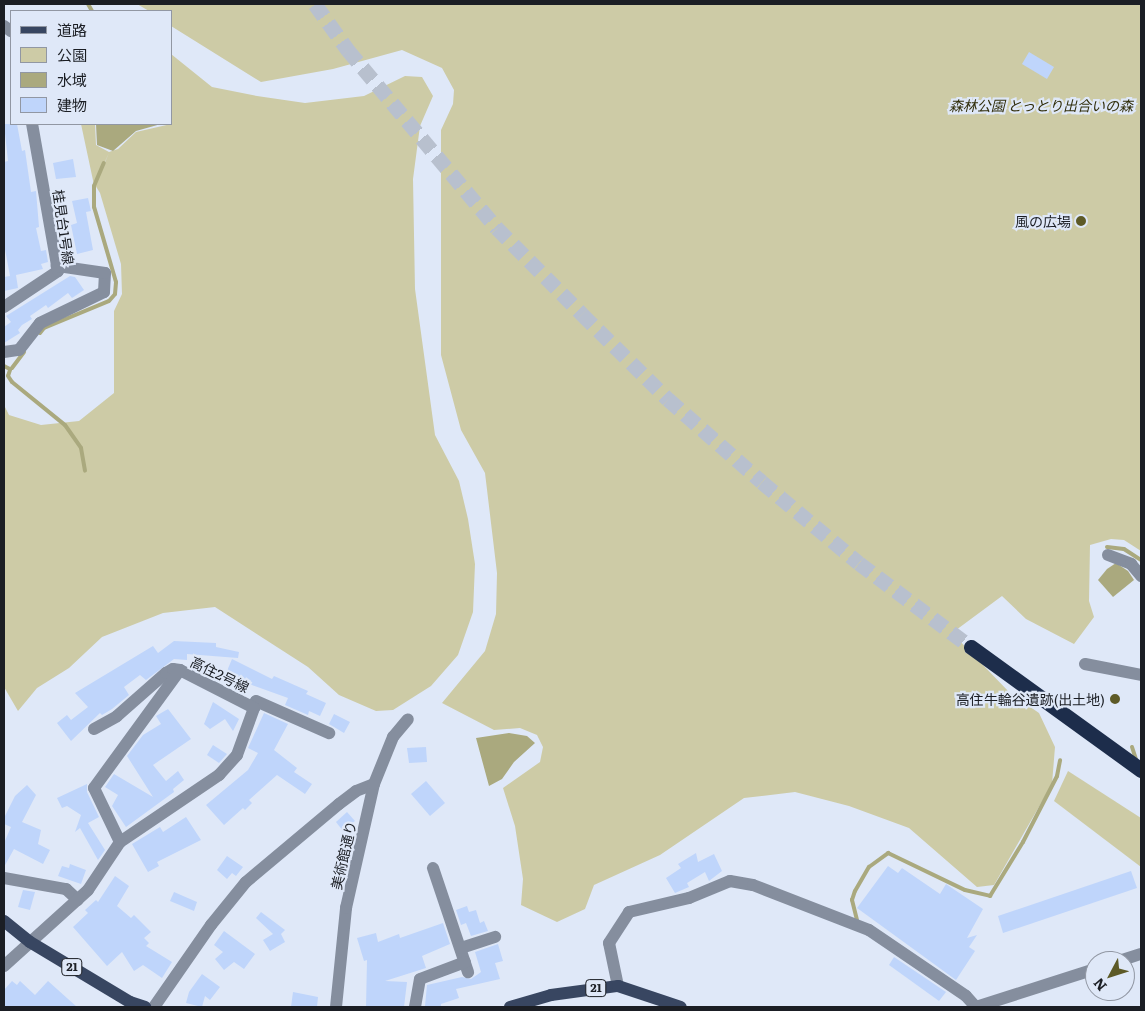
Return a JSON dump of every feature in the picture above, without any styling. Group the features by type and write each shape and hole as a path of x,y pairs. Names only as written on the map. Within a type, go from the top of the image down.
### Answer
{"highway":[{"path":"973,644 1084,725 1141,770"},
{"path":"1084,725 1141,760"}],"main road":[{"name":"21","path":"4,921 30,942 128,1004 145,1007"},
{"name":"21","path":"515,1006 551,994 618,986 681,1007"}],"street":[{"name":"桂見台1号線","path":"4,307 58,271 32,125"},
{"path":"4,352 18,350 40,323 104,292 105,272 57,266"},
{"path":"1108,555 1131,564 1141,576"},
{"path":"1086,664 1141,675"},
{"path":"94,729 117,716 166,672 180,670"},
{"name":"高住2号線","path":"4,966 78,900 120,842 219,775 237,755 254,708 180,670 94,788 120,842"},
{"path":"254,708 256,701 329,733"},
{"name":"美術館通り","path":"336,1007 346,908 374,784 393,737 408,718"},
{"path":"154,1007 211,925 246,882 344,800 364,786 374,784"},
{"path":"415,1007 420,979 467,967 433,868"},
{"path":"4,878 66,889 78,900"},
{"path":"618,986 609,943 629,912 690,898 730,881 752,885 869,930 966,996 976,1007 1085,972"},
{"path":"461,948 495,937"}],"green space":[{"name":"森林公園 とっとり出合いの森","path":"137,4 1141,4 1141,551 1124,540 1111,539 1090,545 1089,601 1094,617 1074,644 1026,619 1002,596 952,633 1010,693 1039,713 1055,747 1052,784 994,885 977,887 909,828 849,806 795,792 744,798 660,855 594,885 585,909 557,922 521,905 523,879 515,826 503,788 540,762 543,747 537,735 520,728 494,730 442,703 485,651 496,614 497,573 485,473 461,430 441,355 441,130 453,104 454,90 442,68 402,50 333,69 261,82 172,27 172,10 147,10"},
{"path":"172,55 212,87 257,96 305,103 364,96 405,76 422,77 433,96 420,126 413,179 415,289 435,435 459,481 468,519 475,564 473,612 458,655 431,686 393,710 376,711 339,695 308,667 215,607 163,613 102,637 69,668 37,688 18,711 4,687 4,405 9,415 41,425 79,421 114,393 114,311 122,294 121,264 100,193 95,185 109,153 94,185 81,125 95,125 96,145 109,152 118,149 136,132 172,125"},
{"path":"1068,771 1141,818 1141,867 1054,801"}],"water":[{"path":"96,125 157,125 136,131 113,151 97,145"},
{"path":"1116,563 1128,571 1134,580 1113,597 1098,580 1107,569"},
{"path":"509,733 527,736 535,743 514,762 502,779 489,786 476,738"}],"building":[{"path":"1029,52 1054,67 1047,79 1022,64"},
{"path":"4,124 17,125 22,151 25,150 31,192 36,191 39,227 36,228 41,251 46,250 48,262 41,264 43,269 16,275 18,288 4,291 4,277 10,276 4,244 4,162 8,161"},
{"path":"73,159 76,177 56,179 53,163"},
{"path":"88,198 91,211 86,212 93,250 77,254 71,225 77,223 72,201"},
{"path":"70,276 75,277 84,290 72,298 68,293 48,308 46,305 30,316 32,319 18,330 20,333 4,343 4,327 11,322 6,316"},
{"path":"174,641 216,643 216,647 239,652 238,658 187,654 187,660 174,659 146,680 140,675 124,687 129,695 112,709 102,715 100,713 71,741 57,723 67,715 71,720 88,707 75,693 153,646 158,653"},
{"path":"232,659 272,679 274,676 308,691 306,694 326,703 320,716 309,711 308,715 285,705 288,698 235,679 237,675 227,671"},
{"path":"213,702 239,719 233,731 225,719 210,729 204,724"},
{"path":"168,709 191,739 153,765 166,781 178,771 184,780 173,789 174,792 126,827 112,806 118,795 105,787 114,774 153,797 127,756 143,735 161,724 156,716"},
{"path":"264,713 299,729 288,724 274,750 297,768 294,772 312,784 305,794 277,775 249,800 252,803 245,810 243,808 224,825 206,805 248,770 258,753 248,748"},
{"path":"334,714 350,722 344,733 329,724"},
{"path":"213,745 227,754 219,763 207,755"},
{"path":"426,747 427,762 409,763 407,748"},
{"path":"426,781 445,803 430,816 411,794"},
{"path":"87,784 87,792 99,817 88,823 105,850 98,860 80,828 75,832 81,815 67,806 62,808 57,798"},
{"path":"27,785 36,795 22,822 41,830 38,844 50,850 43,864 14,849 4,867 4,843 11,827 4,824 4,818 15,796"},
{"path":"347,812 355,821 343,831 336,822"},
{"path":"186,817 201,840 157,862 159,866 148,872 132,844 160,827 163,832"},
{"path":"696,853 698,862 714,854 722,871 709,881 705,872 687,883 689,887 675,893 666,878 681,868 678,864"},
{"path":"227,856 243,867 236,876 232,873 227,879 217,870"},
{"path":"70,864 86,870 81,884 58,876 62,866 69,868"},
{"path":"888,866 898,873 902,868 940,894 946,884 983,909 967,938 977,935 969,947 975,951 956,980 857,908"},
{"path":"1131,871 1137,888 1003,933 998,916"},
{"path":"115,876 129,886 117,906 131,918 134,915 151,932 144,938 149,943 146,946 172,962 162,978 143,965 134,971 122,952 107,966 73,927 88,913 85,910 96,900 98,902"},
{"path":"23,890 35,892 30,910 18,907"},
{"path":"174,892 197,902 194,911 170,901"},
{"path":"467,906 469,912 476,910 480,923 484,921 488,931 471,936 466,923 461,925 456,910"},
{"path":"261,912 285,930 281,934 285,942 270,951 263,940 273,934 256,918"},
{"path":"443,923 450,944 422,956 426,968 385,981 407,982 404,1007 366,1007 367,960 364,961 357,938 376,933 378,942 399,934 400,938"},
{"path":"224,931 255,954 244,969 234,962 224,970 215,959 223,952 214,945"},
{"path":"498,944 503,961 495,963 500,979 456,989 459,998 441,1004 441,1007 425,1006 427,985 462,977 471,979 481,972 475,952"},
{"path":"894,957 946,992 939,1001 889,965"},
{"path":"202,974 220,987 210,1000 205,996 202,1007 186,1003 189,992"},
{"path":"12,981 17,985 20,981 35,995 48,981 77,1007 4,1007 4,990"},
{"path":"293,992 318,997 317,1007 291,1007"}],"waterway":[{"path":"88,4 91,10"},
{"path":"40,333 44,328 109,301 115,294 116,282 94,207 94,186 104,163"},
{"path":"12,368 24,352"},
{"path":"4,366 10,369"},
{"path":"10,370 8,376 12,382 65,425 81,448 85,471"},
{"path":"1107,547 1124,549 1141,560"},
{"path":"1132,747 1136,759"},
{"path":"857,920 852,900 855,891 869,867 888,853 965,890 990,896 1023,842 1057,776 1060,760"}],"tunnel":[{"path":"315,4 348,50 497,228 668,399 762,482 859,563 971,647"}],"place":[{"name":"風の広場","path":"1081,221"},
{"name":"高住牛輪谷遺跡(出土地)","path":"1115,699"}]}
